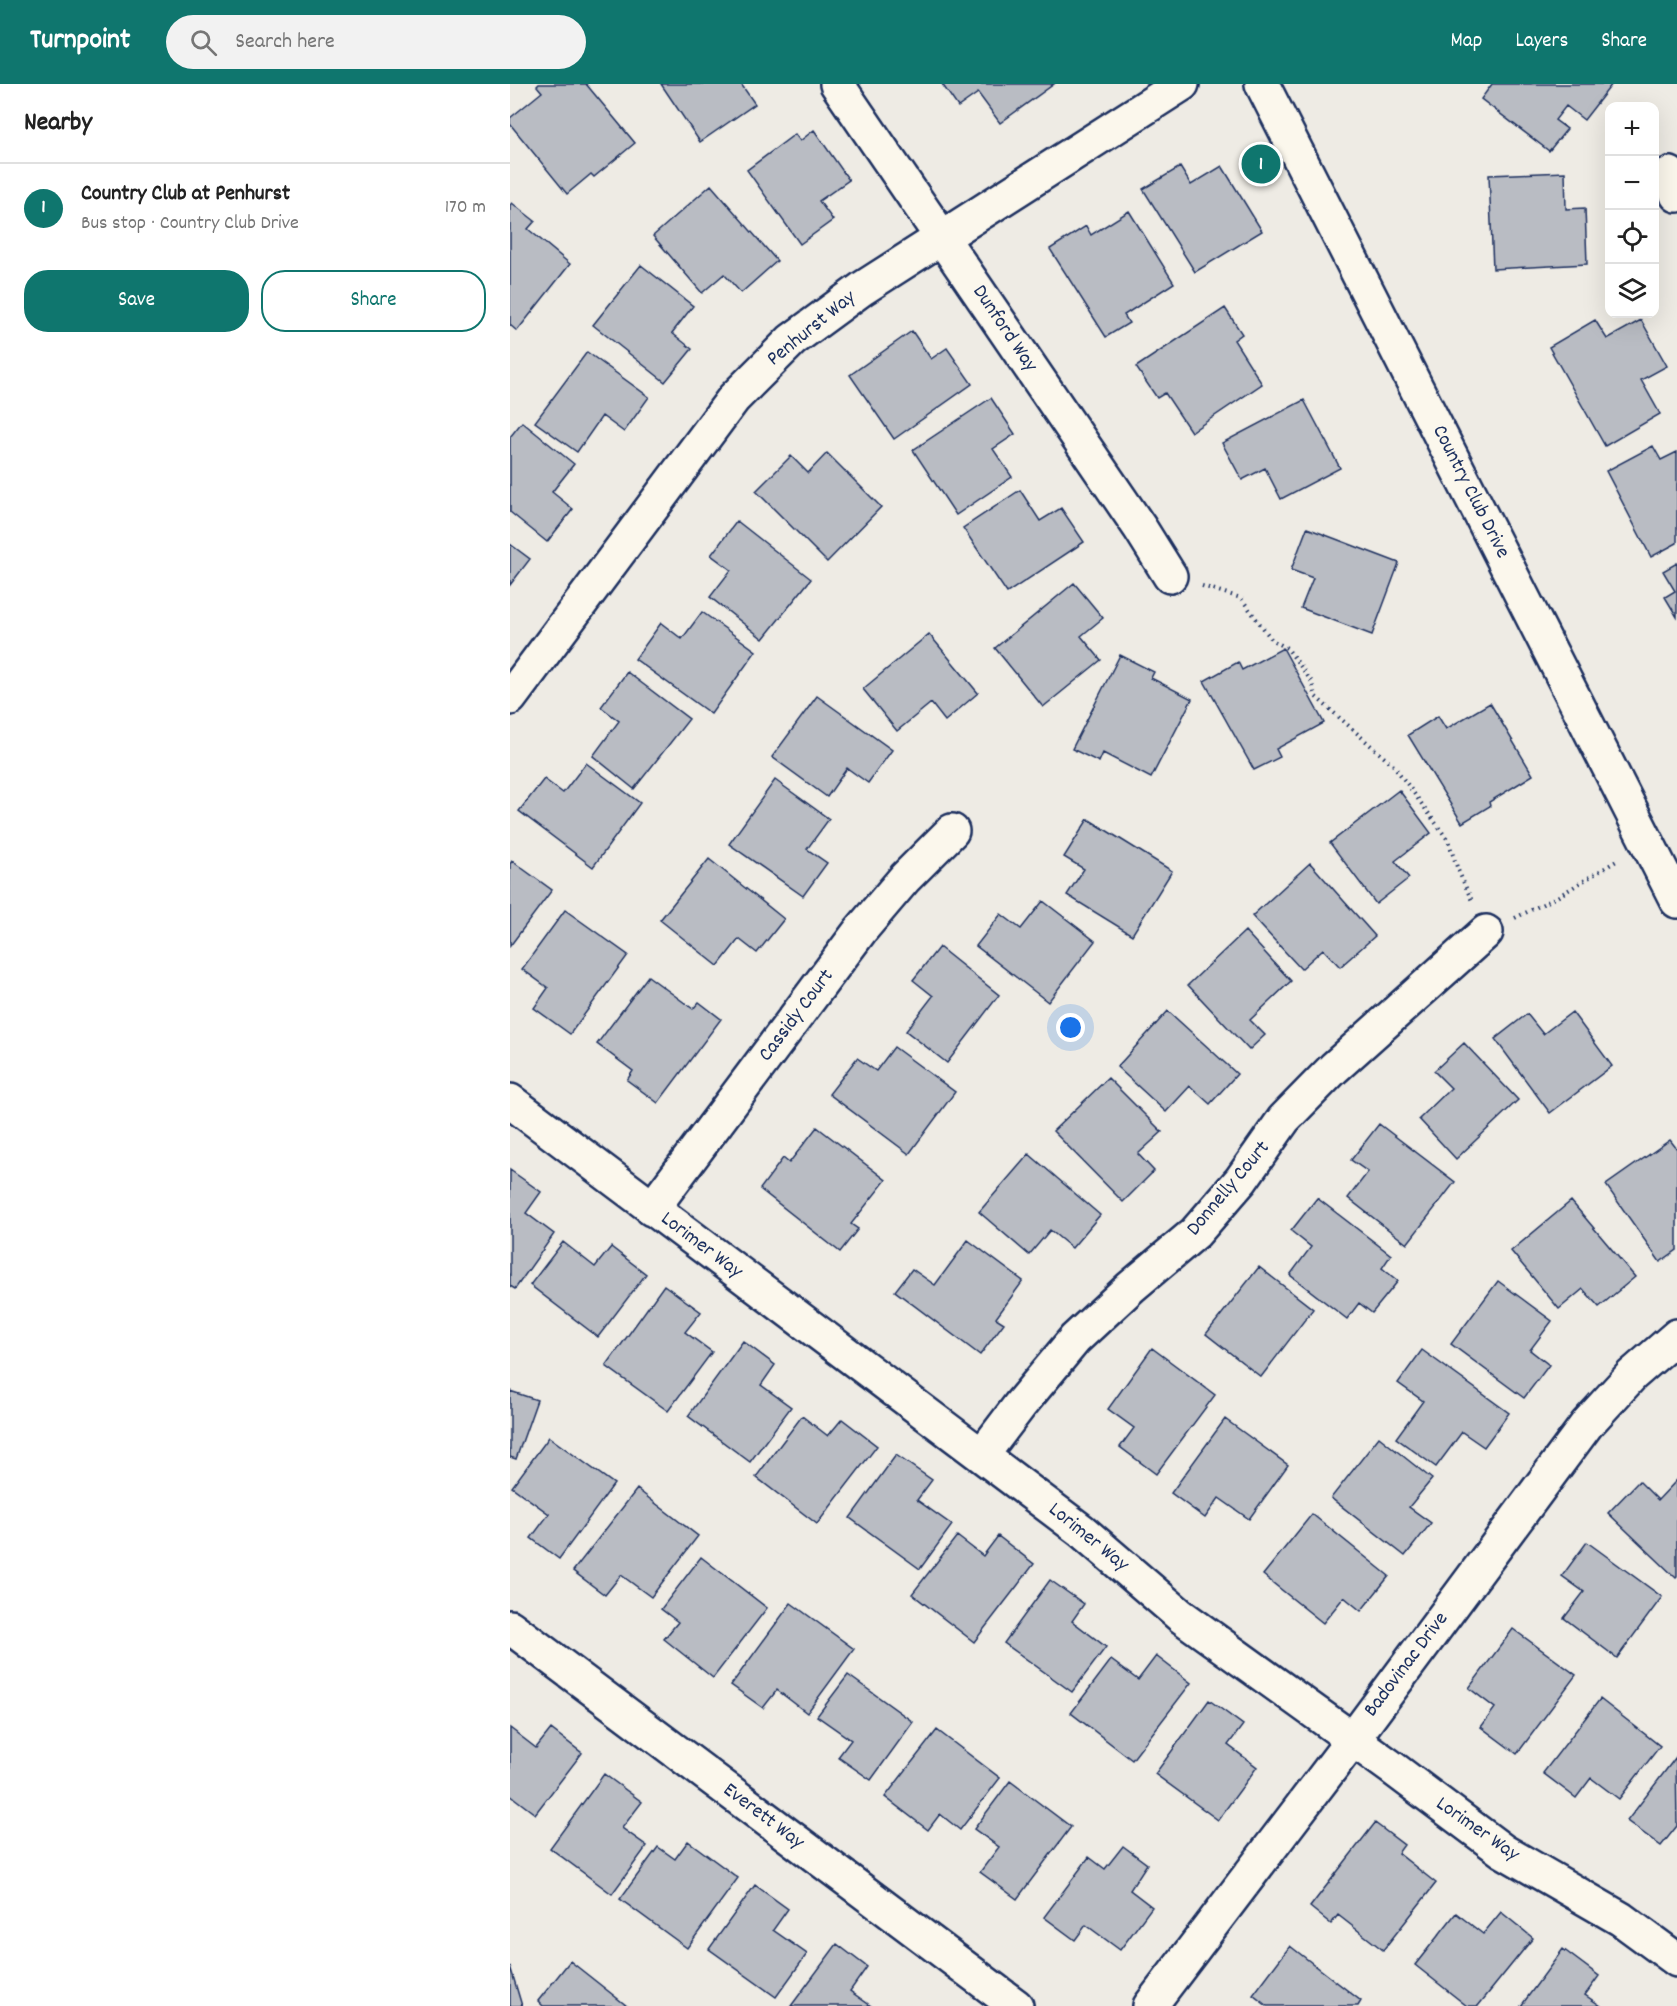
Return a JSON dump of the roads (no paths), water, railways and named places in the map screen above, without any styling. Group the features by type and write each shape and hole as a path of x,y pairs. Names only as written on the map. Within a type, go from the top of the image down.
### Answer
{"street":[{"name":"Dunford Way","path":"837,84 1140,528 1170,576"},
{"name":"Penhurst Way","path":"510,699 734,398 792,340 863,288 1182,84"},
{"name":"Country Club Drive","path":"1262,84 1677,901"},
{"name":"Cassidy Court","path":"652,1209 860,931 905,878 952,831"},
{"name":"Donnelly Court","path":"982,1455 1020,1404 1075,1339 1131,1287 1195,1233 1241,1180 1284,1119 1334,1068 1486,932"},
{"name":"Lorimer Way","path":"510,1101 982,1455 1082,1532 1181,1616 1353,1739 1503,1851 1621,1919 1677,1960"},
{"name":"Badovinac Drive","path":"1150,2006 1353,1739 1587,1424 1632,1375 1677,1336"},
{"name":"Everett Way","path":"510,1627 1016,2006"}],"place":[{"name":"Country Club at Penhurst","path":"1261,164"}]}
